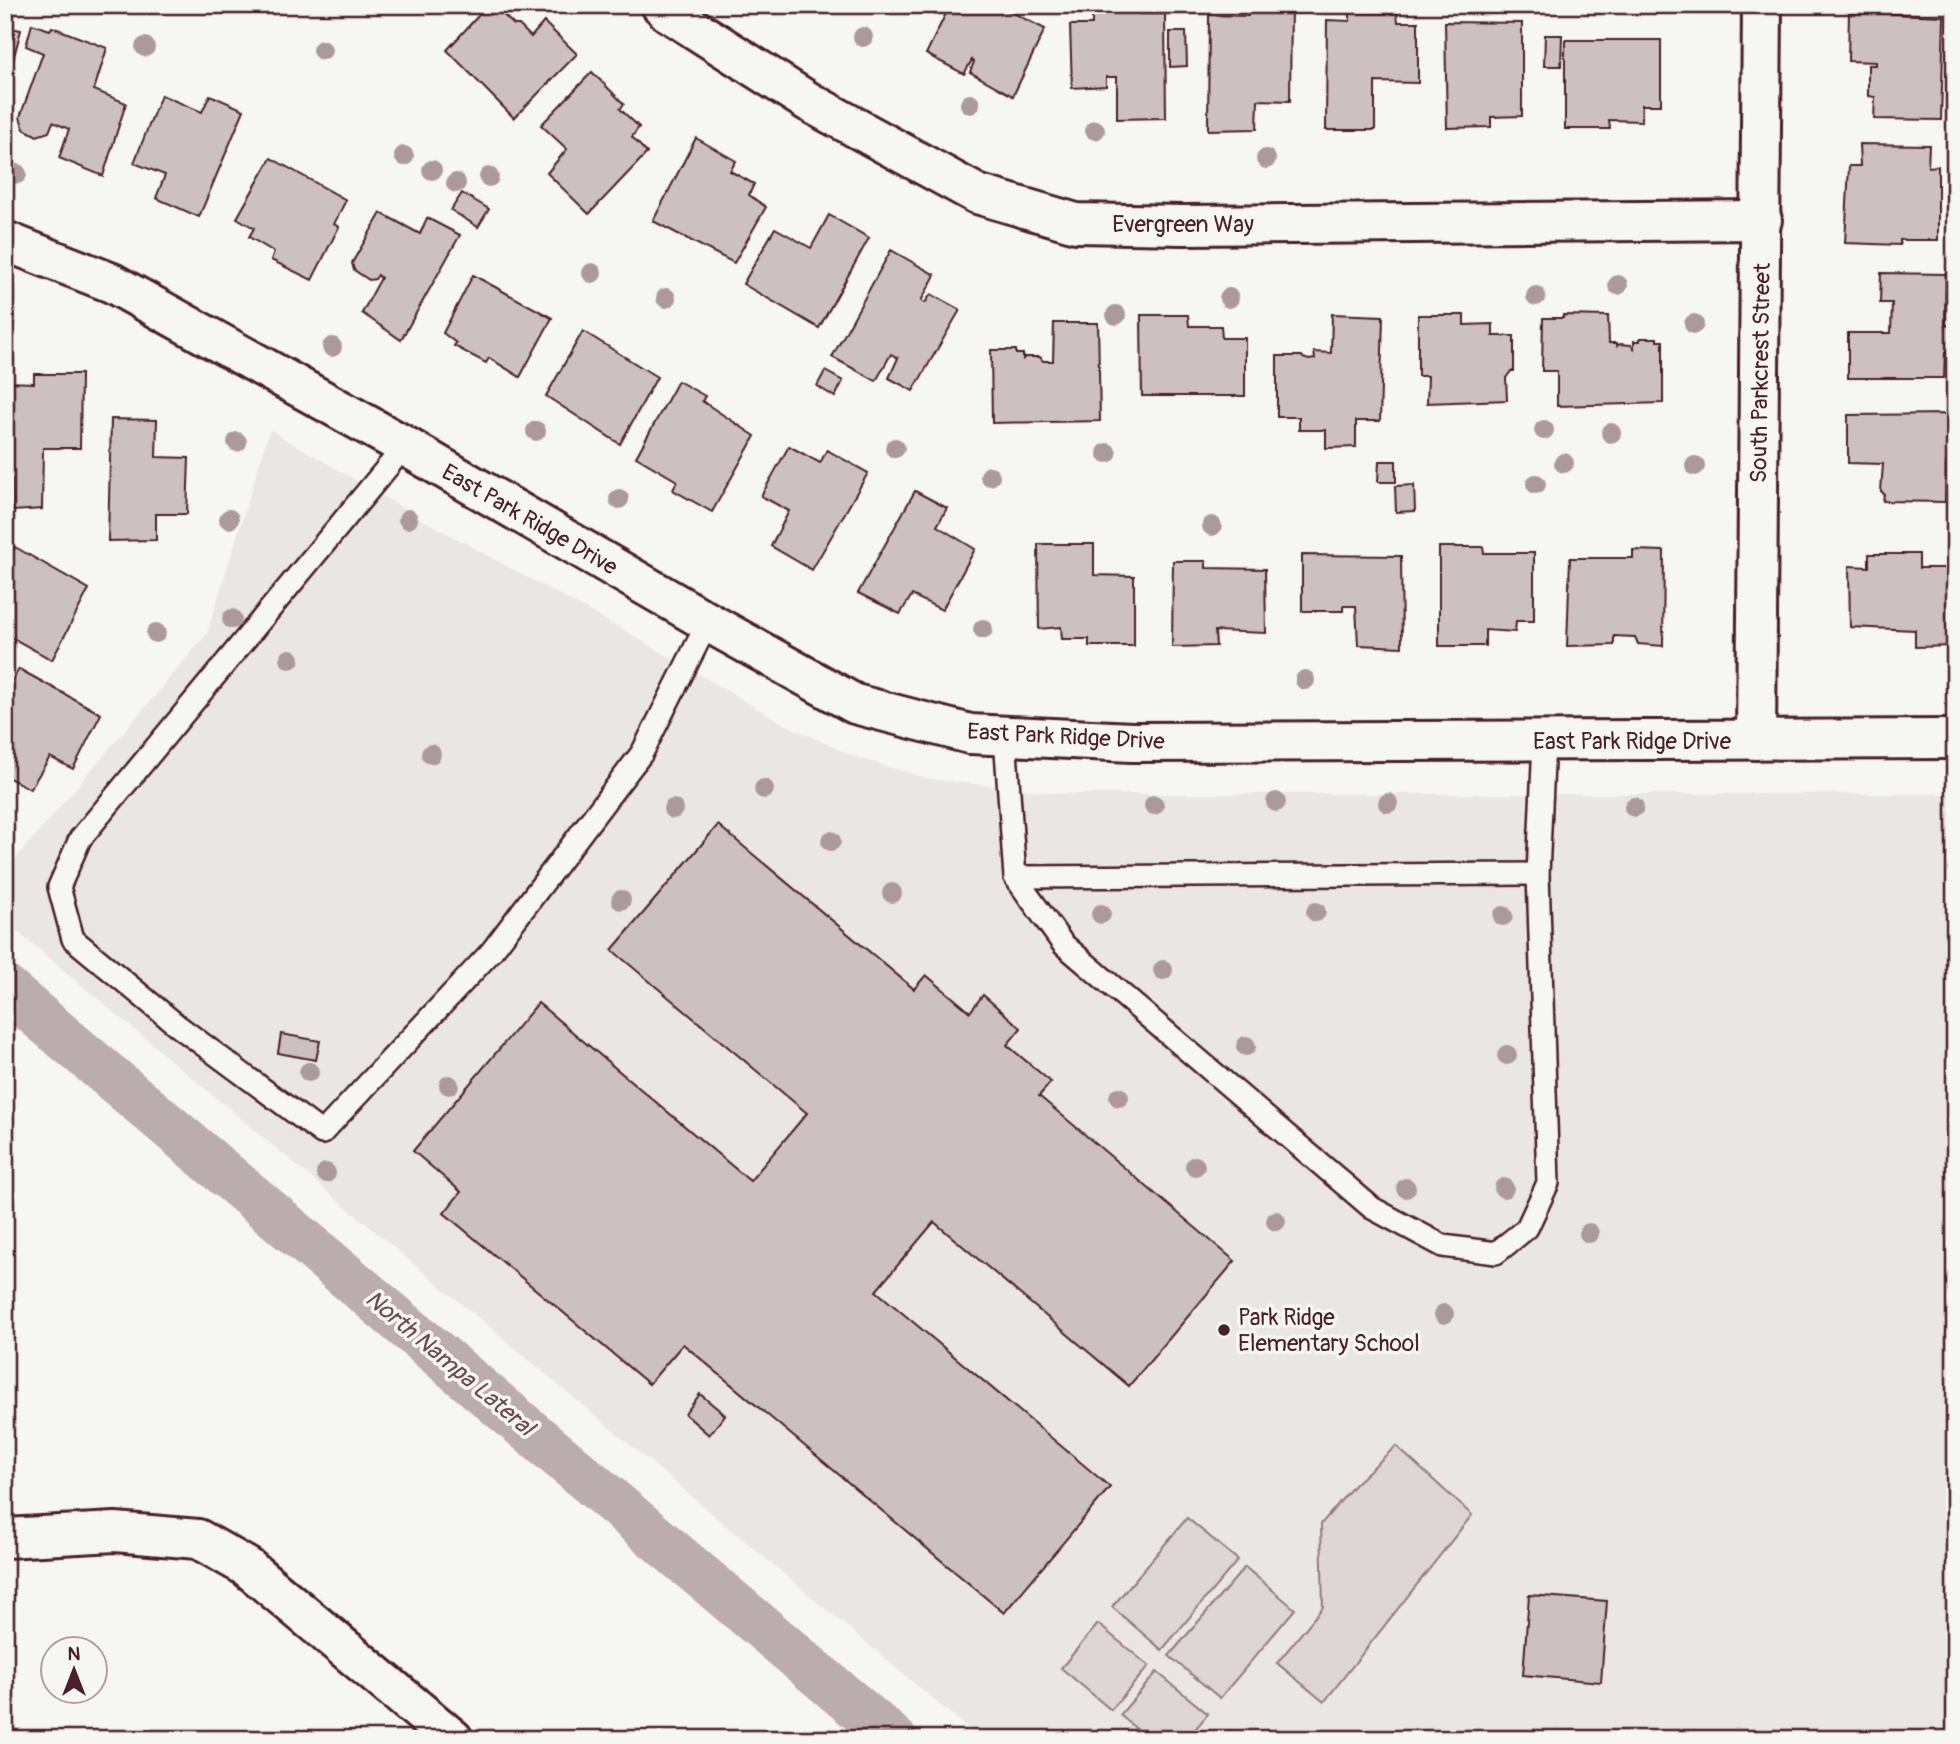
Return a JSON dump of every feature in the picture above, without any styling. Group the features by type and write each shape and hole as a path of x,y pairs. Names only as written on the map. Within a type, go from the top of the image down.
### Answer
{"street":[{"name":"Evergreen Way","path":"661,5 810,103 977,194 1076,223 1195,225 1762,220"},
{"name":"South Parkcrest Street","path":"1756,740 1762,5"},
{"name":"East Park Ridge Drive","path":"5,241 112,283 405,446 855,704 970,734 1132,742 1955,739"},
{"path":"5,1538 114,1532 198,1539 247,1567 453,1739"}],"lane":[{"path":"405,446 80,839 60,887 74,939 178,1026 323,1133 491,953 642,753 708,622"},
{"path":"1005,737 1015,877 1063,944 1372,1208 1443,1246 1496,1254 1527,1228 1548,1183 1538,874 1544,741"},
{"path":"1015,877 1538,874"}],"shaded area":[{"name":"Park Ridge Elementary School","path":"270,430 428,523 620,628 780,722 855,757 929,779 1063,794 1955,794 1955,1739 981,1739 5,921 5,871 207,634"},
{"path":"1396,1446 1472,1515 1324,1702 1277,1663 1323,1607 1321,1524 1355,1484"},
{"path":"1187,1518 1238,1560 1162,1650 1112,1607"},
{"path":"1245,1567 1295,1609 1220,1698 1169,1656"},
{"path":"1098,1624 1149,1666 1111,1710 1061,1668"},
{"path":"1157,1672 1208,1714 1187,1739 1148,1739 1120,1715"}],"building":[{"path":"488,5 493,5 531,37 544,22 577,54 514,118 447,50"},
{"path":"950,5 997,5 1045,29 1013,96 970,72 974,62 972,60 964,74 926,54"},
{"path":"1248,5 1291,5 1290,101 1258,100 1257,129 1208,130 1209,15 1248,16"},
{"path":"1119,10 1139,10 1139,14 1165,14 1166,118 1117,119 1117,77 1106,77 1106,86 1072,88 1070,25 1092,25 1092,13 1119,13"},
{"path":"1350,12 1397,13 1398,22 1418,22 1418,83 1375,82 1375,130 1326,130 1327,20 1350,21"},
{"path":"1849,12 1944,16 1941,120 1874,119 1875,97 1868,96 1868,65 1876,65 1876,62 1848,61"},
{"path":"1445,22 1522,23 1522,116 1491,117 1491,127 1447,128"},
{"path":"32,24 50,30 52,27 107,48 94,90 126,103 103,176 59,158 69,129 53,122 49,132 37,136 24,129 20,117 43,53 26,46"},
{"path":"5,27 21,30 13,60 5,58"},
{"path":"1170,32 1186,32 1187,66 1170,67"},
{"path":"1545,35 1562,35 1561,66 1544,66"},
{"path":"1565,40 1661,40 1661,105 1642,105 1642,121 1609,120 1610,129 1565,129"},
{"path":"592,72 624,104 620,109 639,127 632,137 647,153 589,214 547,173 567,149 541,125"},
{"path":"161,95 202,112 210,95 244,110 199,217 156,198 165,175 134,163"},
{"path":"696,138 736,161 730,171 754,184 749,195 766,207 734,263 653,221"},
{"path":"1859,144 1929,145 1928,167 1938,166 1938,240 1900,240 1900,245 1845,243 1849,166 1860,166"},
{"path":"271,158 346,200 334,224 339,227 312,280 271,260 274,252 249,237 254,228 237,218"},
{"path":"462,193 489,209 478,227 451,210"},
{"path":"381,213 420,234 427,218 460,235 401,340 362,313 381,278 378,275 369,280 354,270 352,263"},
{"path":"829,215 869,238 819,328 743,284 775,228 811,248"},
{"path":"891,250 935,275 921,301 925,303 931,294 960,310 913,391 889,378 898,358 891,354 876,381 832,357"},
{"path":"1881,273 1946,274 1945,325 1955,325 1955,354 1945,353 1944,378 1848,378 1848,333 1891,333 1892,303 1880,303"},
{"path":"473,275 552,318 520,377 489,358 486,363 454,346 456,343 443,333"},
{"path":"1332,314 1383,316 1380,421 1356,421 1356,447 1326,448 1326,430 1299,430 1299,417 1277,417 1277,356 1302,356 1309,360 1315,359 1314,352 1331,353"},
{"path":"1141,315 1188,315 1189,326 1221,326 1222,338 1245,338 1245,396 1142,396"},
{"path":"1418,315 1464,315 1464,325 1493,324 1493,336 1514,336 1514,371 1506,378 1507,400 1427,403 1428,376 1418,376"},
{"path":"1563,315 1608,316 1609,343 1617,343 1617,346 1631,345 1634,348 1634,341 1640,341 1640,338 1657,338 1657,341 1663,341 1663,403 1557,406 1557,371 1542,371 1543,318 1563,318"},
{"path":"1054,323 1098,323 1100,421 992,423 991,350 1016,350 1016,354 1023,354 1023,359 1040,357 1043,361 1053,361"},
{"path":"583,331 657,377 620,444 546,396"},
{"path":"825,371 843,381 835,397 817,386"},
{"path":"34,374 81,374 80,448 43,448 42,509 13,511 12,479 5,478 5,391 7,382 34,383"},
{"path":"678,381 705,396 702,401 755,436 712,512 673,490 677,481 636,457"},
{"path":"1955,414 1955,463 1946,463 1945,502 1883,501 1883,464 1848,463 1848,415"},
{"path":"111,419 157,420 156,457 189,458 187,514 156,514 156,540 108,541"},
{"path":"789,446 820,463 827,450 868,473 812,570 771,546 789,511 761,496"},
{"path":"1379,461 1396,461 1396,482 1378,482"},
{"path":"1414,485 1415,511 1396,512 1395,486"},
{"path":"915,491 947,508 937,526 975,549 942,610 912,595 900,614 858,593"},
{"path":"1038,544 1094,544 1094,575 1134,576 1134,646 1089,646 1089,639 1062,639 1061,627 1039,629"},
{"path":"15,547 89,589 52,660 5,634 5,565"},
{"path":"1439,547 1483,547 1484,553 1534,553 1534,621 1516,621 1515,632 1485,630 1485,646 1439,646"},
{"path":"1633,550 1664,551 1663,646 1638,644 1635,637 1614,636 1614,645 1567,646 1570,558 1633,558"},
{"path":"1869,554 1919,554 1919,568 1955,568 1955,646 1915,647 1915,630 1850,627 1849,566 1869,567"},
{"path":"1302,555 1401,556 1402,647 1358,645 1356,606 1343,606 1343,611 1302,611"},
{"path":"1173,561 1206,561 1206,568 1265,569 1266,633 1215,631 1216,646 1172,647"},
{"path":"19,669 101,714 73,769 50,757 30,789 5,776 5,693"},
{"path":"718,825 914,989 926,975 970,1012 983,995 1021,1028 1007,1045 1051,1082 1039,1096 1235,1261 1129,1386 934,1222 876,1291 1110,1487 1004,1613 683,1344 649,1384 444,1213 461,1192 413,1151 538,1003 750,1181 807,1113 612,950"},
{"path":"281,1034 320,1041 316,1060 278,1053"},
{"path":"700,1394 725,1415 709,1435 685,1414"},
{"path":"1529,1595 1607,1601 1601,1682 1523,1675"}],"waterway":[{"name":"North Nampa Lateral","path":"5,988 894,1739"}],"place":[{"name":"Park Ridge Elementary School","path":"1224,1330"}]}
